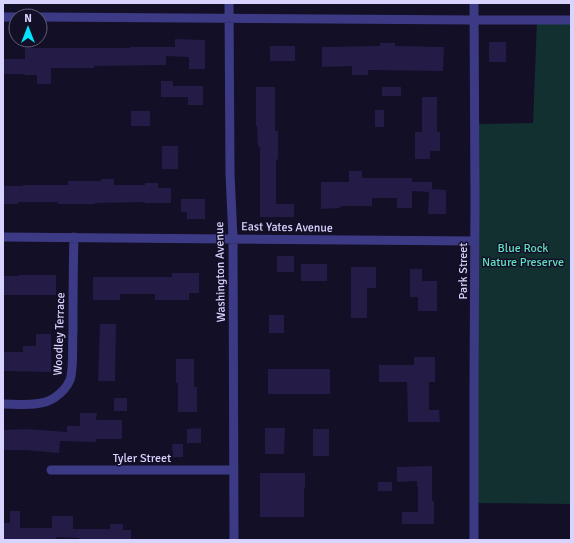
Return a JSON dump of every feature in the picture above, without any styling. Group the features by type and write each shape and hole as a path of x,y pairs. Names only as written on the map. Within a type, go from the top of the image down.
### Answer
{"street":[{"name":"Washington Avenue","path":"229,3 230,174 233,238 234,540"},
{"name":"Park Street","path":"474,3 474,540"},
{"path":"48,17 571,20"},
{"name":"East Yates Avenue","path":"3,237 475,240"},
{"name":"Woodley Terrace","path":"3,404 46,402 54,398 70,381 74,237"},
{"name":"Tyler Street","path":"51,470 234,470"}],"green space":[{"name":"Blue Rock Nature Preserve","path":"537,20 571,20 571,504 474,503 475,124 533,123"}],"building":[{"path":"175,39 205,40 205,69 189,69 189,57 166,56 166,65 51,68 51,84 37,84 37,75 3,74 3,59 25,59 25,48 175,47"},
{"path":"489,42 506,42 506,62 489,62"},
{"path":"380,43 395,43 395,46 444,47 443,71 368,70 368,75 352,75 352,66 322,67 322,47 380,46"},
{"path":"270,46 295,46 295,61 270,61"},
{"path":"161,81 173,81 173,86 203,86 203,105 188,105 188,97 161,97"},
{"path":"256,87 275,87 275,131 278,131 278,159 276,160 276,204 294,204 294,217 260,217 260,147 258,147 256,126"},
{"path":"382,87 401,87 401,96 382,96"},
{"path":"422,97 437,97 437,132 440,132 440,151 430,151 430,159 415,159 415,132 422,132"},
{"path":"375,110 384,110 384,127 375,127"},
{"path":"131,111 150,111 150,126 131,126"},
{"path":"162,146 178,146 178,169 162,169"},
{"path":"349,171 362,171 362,178 412,178 412,182 432,182 432,189 446,190 446,214 428,214 429,192 412,191 412,208 397,208 397,198 372,198 372,206 340,206 341,208 321,209 321,182 349,182"},
{"path":"101,179 114,179 114,185 145,185 145,183 158,183 158,188 171,188 171,203 145,202 58,204 58,202 18,202 18,204 3,204 3,186 68,185 68,181 101,181"},
{"path":"181,199 205,199 205,219 187,219 187,212 181,212"},
{"path":"277,256 294,256 294,272 277,272"},
{"path":"301,264 327,264 327,281 301,281"},
{"path":"351,267 376,267 376,288 367,288 367,318 351,318"},
{"path":"410,269 422,269 422,281 437,281 437,311 418,311 418,297 410,297"},
{"path":"172,273 199,273 199,293 189,293 189,300 155,300 155,294 120,294 120,300 93,300 93,277 172,277"},
{"path":"56,275 56,295 3,295 3,276"},
{"path":"269,315 284,315 284,333 269,333"},
{"path":"100,324 116,324 115,381 98,381"},
{"path":"36,334 51,334 51,372 3,371 3,352 23,352 23,346 36,346"},
{"path":"414,357 435,357 435,382 429,382 429,410 439,410 440,422 408,422 407,382 379,382 379,365 414,365"},
{"path":"176,359 194,359 194,387 197,387 197,412 178,412"},
{"path":"268,369 330,369 330,394 268,394"},
{"path":"114,398 127,398 127,411 114,411"},
{"path":"80,413 97,413 96,420 122,420 122,439 96,439 96,442 60,441 59,453 3,450 3,430 26,429 67,432 67,426 80,426"},
{"path":"201,428 201,443 187,443 187,429"},
{"path":"265,428 285,428 284,454 265,454"},
{"path":"313,429 329,429 329,456 313,456"},
{"path":"172,444 183,444 183,457 173,457"},
{"path":"432,466 432,501 434,501 434,524 402,524 402,512 418,512 418,486 417,481 397,482 397,467"},
{"path":"260,473 305,473 304,517 260,517"},
{"path":"378,482 392,482 392,491 378,491"},
{"path":"10,511 20,511 20,528 52,528 52,516 73,516 73,529 110,529 110,524 123,524 123,530 131,530 131,540 79,540 79,538 56,537 56,540 3,540 3,523 10,523"}]}
